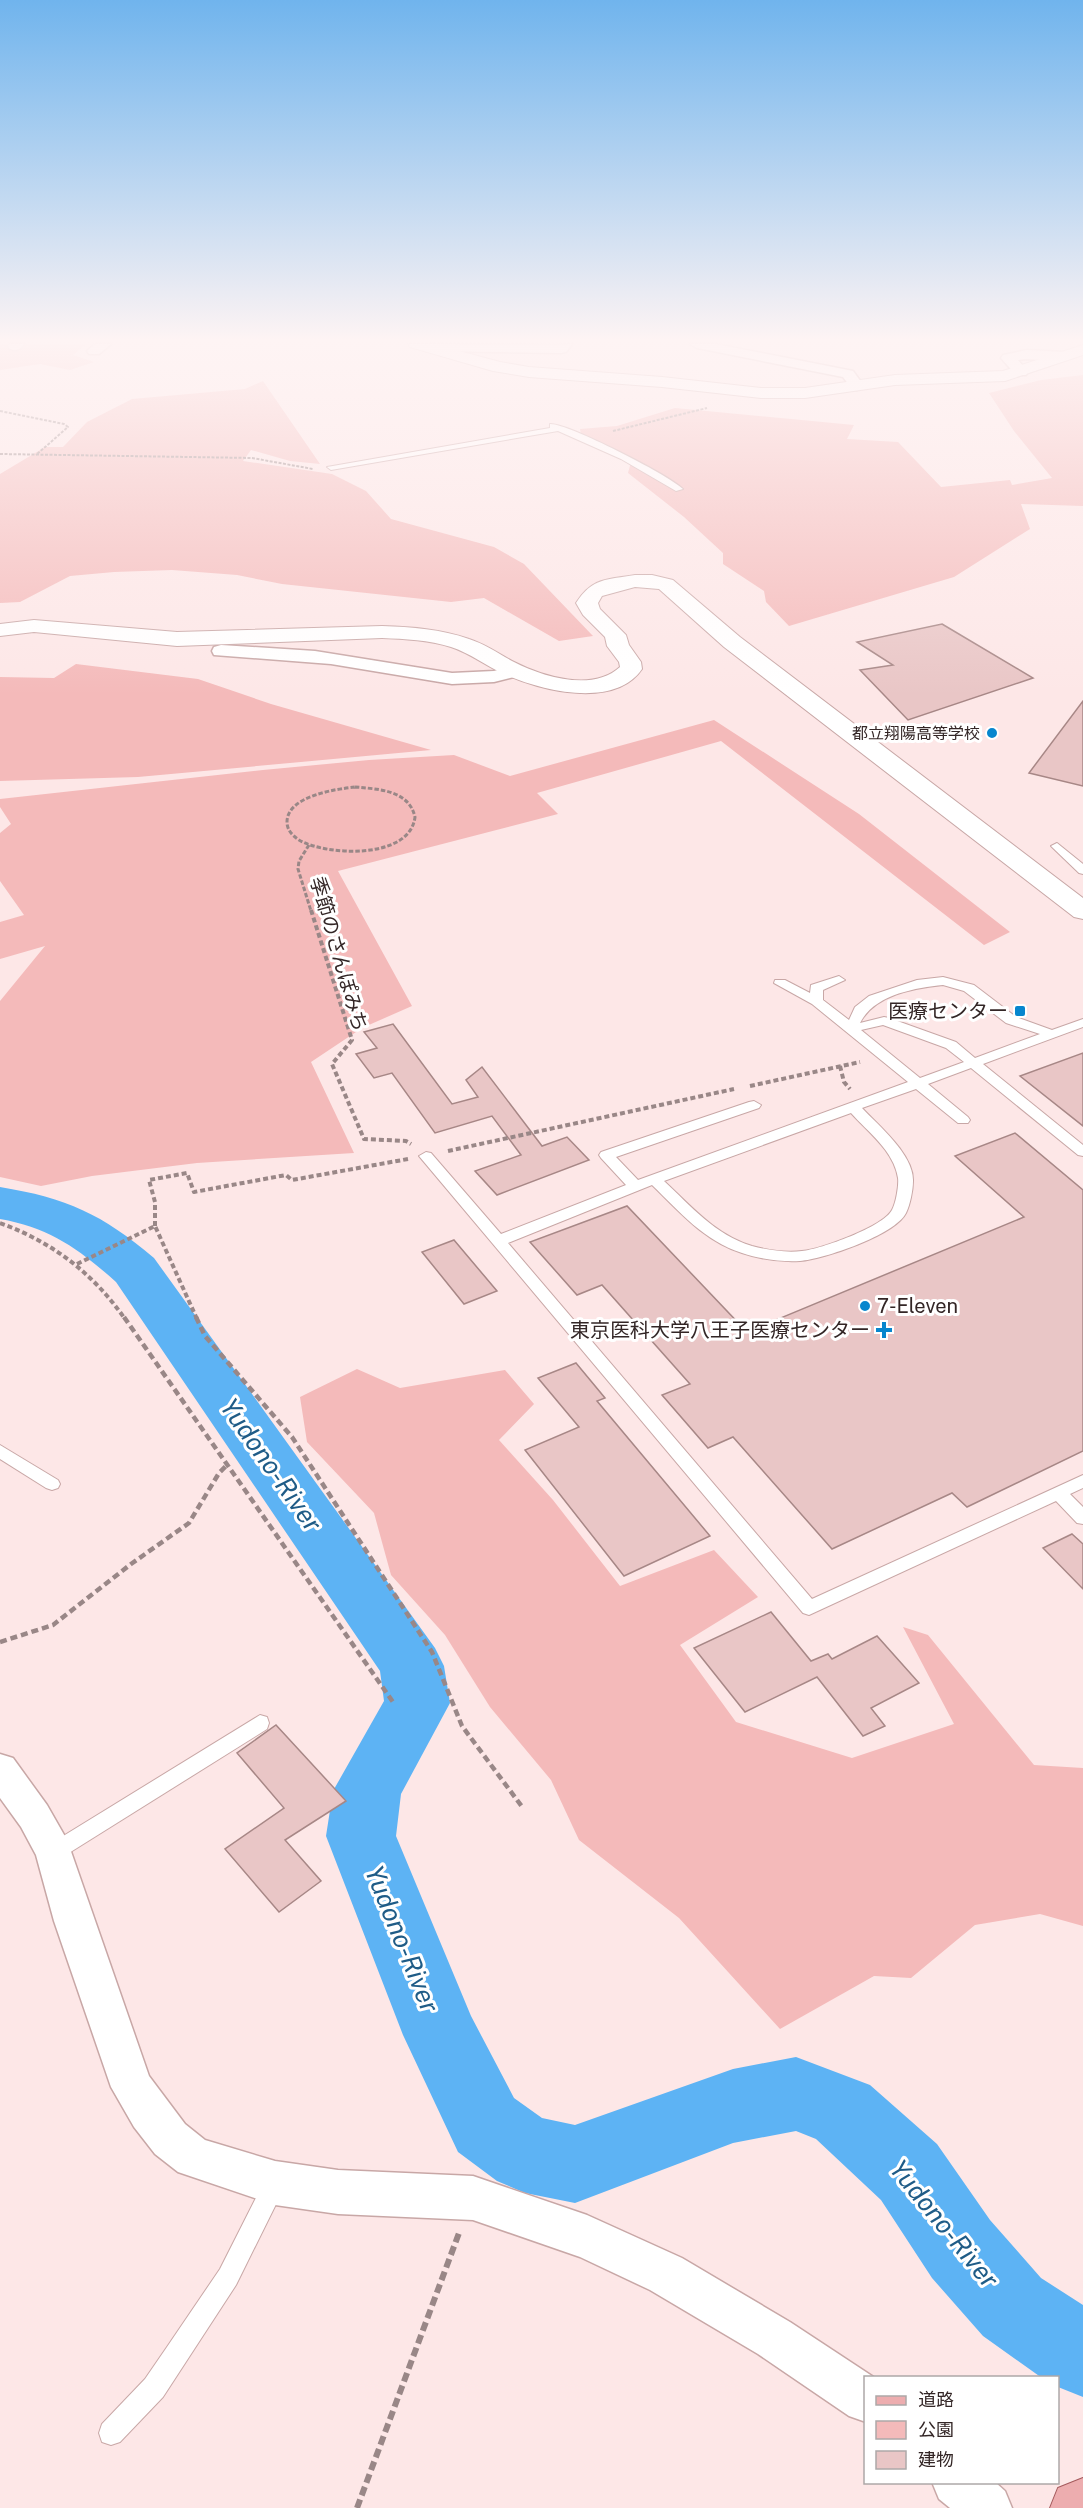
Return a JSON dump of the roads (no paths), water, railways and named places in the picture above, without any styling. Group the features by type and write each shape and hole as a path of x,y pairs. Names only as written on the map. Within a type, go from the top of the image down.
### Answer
{"main road":[{"path":"1078,2508 1083,2506"}],"street":[{"path":"216,654 251,645 382,632 414,633 460,643 515,671 540,680 592,687 611,684 626,677 631,669 630,662 618,646 615,635 590,610 586,603 588,598 594,592 622,583 652,581 666,584 732,642 1083,911"},
{"path":"0,630 34,626 251,645 452,679 490,678 515,671"},
{"path":"0,1769 34,1816 54,1852 74,1920 132,2087 149,2114 170,2139 193,2157 275,2183 338,2192 473,2198 587,2238 666,2274 774,2338 864,2398"},
{"path":"958,2484 988,2508"}],"lane":[{"path":"331,467 365,461"},
{"path":"631,461 679,489"},
{"path":"1057,846 1083,870"},
{"path":"817,1001 816,988 839,980"},
{"path":"851,1029 860,1010 874,999 922,983 943,981 969,988 1011,1020 1052,1034"},
{"path":"780,983 817,1001 963,1120"},
{"path":"851,1029 884,1021 951,1045 1083,1152"},
{"path":"498,1242 854,1101 973,1063 1083,1023"},
{"path":"654,1179 712,1234 745,1249 769,1255 801,1256 834,1248 885,1225 899,1212 906,1180 897,1154 854,1101"},
{"path":"636,1186 606,1155 754,1105"},
{"path":"426,1156 808,1608 1083,1481"},
{"path":"0,1451 52,1484"},
{"path":"1058,1493 1083,1518"},
{"path":"54,1852 260,1723"},
{"path":"111,2433 154,2388 228,2277 275,2183"}],"waterway":[{"name":"Yudono-River","path":"0,1203 41,1211 74,1224 103,1243 135,1270 412,1666 417,1703 367,1791 361,1836 441,2035 486,2125 525,2154 575,2164 733,2106 796,2094 843,2112 909,2172 961,2249 1012,2307 1083,2355"}],"place":[{"name":"都立翔陽高等学校","path":"992,733"},
{"name":"医療センター","path":"1020,1011"},
{"name":"7-Eleven","path":"865,1306"},
{"name":"東京医科大学八王子医療センター","path":"884,1330"}]}
